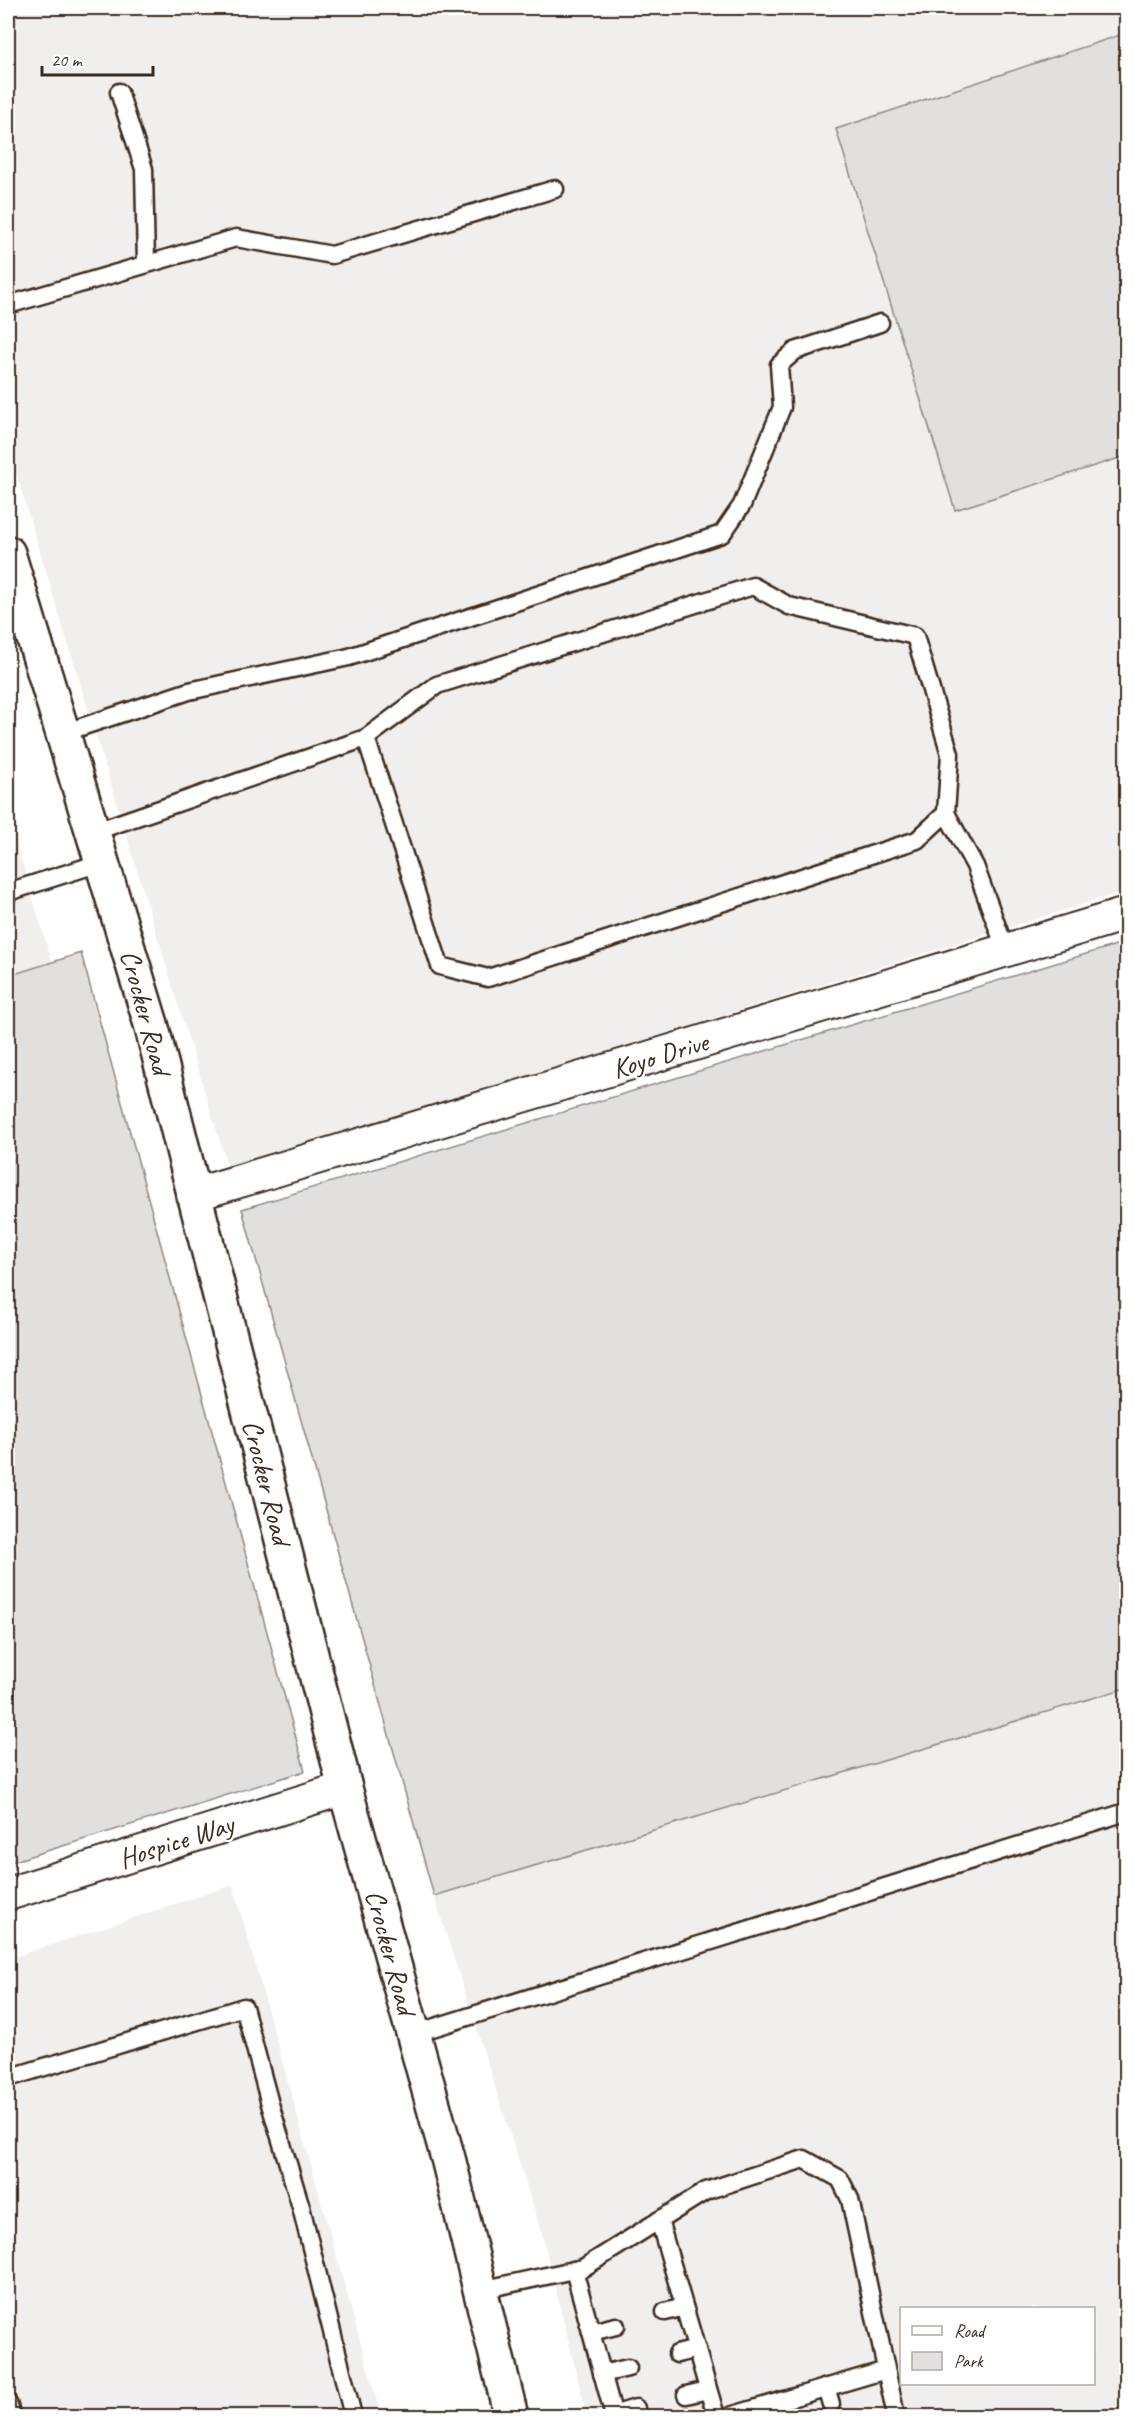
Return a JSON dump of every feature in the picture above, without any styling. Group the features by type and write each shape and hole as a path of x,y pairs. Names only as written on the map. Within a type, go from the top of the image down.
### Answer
{"main road":[{"name":"Crocker Road","path":"8,553 151,1024 345,1788 449,2162 511,2416"}],"street":[{"name":"Koyo Drive","path":"193,1195 1126,914"},
{"name":"Hospice Way","path":"8,1894 345,1788"}],"lane":[{"path":"119,92 144,170 146,264"},
{"path":"8,305 236,238 332,255 555,189"},
{"path":"63,733 189,691 349,657 722,534 742,505 782,407 779,365 795,351 880,323"},
{"path":"8,892 98,847 366,738 437,685 753,586 789,606 915,636 950,754 946,813 975,866 1006,951"},
{"path":"366,738 440,966 488,978 917,840 946,813"},
{"path":"413,2034 1126,1812"},
{"path":"8,2078 244,2007 301,2206 353,2416"},
{"path":"480,2290 582,2268 706,2191 804,2159 824,2168 840,2179 850,2199 896,2416"},
{"path":"659,2220 716,2416"},
{"path":"574,2270 614,2416 636,2408"},
{"path":"665,2312 684,2307"},
{"path":"591,2332 616,2326"},
{"path":"677,2354 697,2349"},
{"path":"602,2374 628,2368"},
{"path":"729,2416 784,2409 826,2387 886,2370"},
{"path":"826,2387 831,2404"},
{"path":"686,2396 708,2390"},
{"path":"8,2403 12,2416"}],"shaded area":[{"path":"8,8 1126,8 1126,33 837,129 955,510 1126,456 1126,891 228,1168 8,447"},
{"path":"8,817 52,962 8,976"},
{"path":"1126,1688 1126,2416 587,2416 542,2234 434,1896"},
{"path":"233,1885 381,2416 8,2416 8,1959"}],"green space":[{"path":"1126,33 1126,456 955,510 836,129"},
{"path":"1126,942 1126,1688 434,1896 242,1209"},
{"path":"81,953 305,1771 8,1863 8,976"}]}
